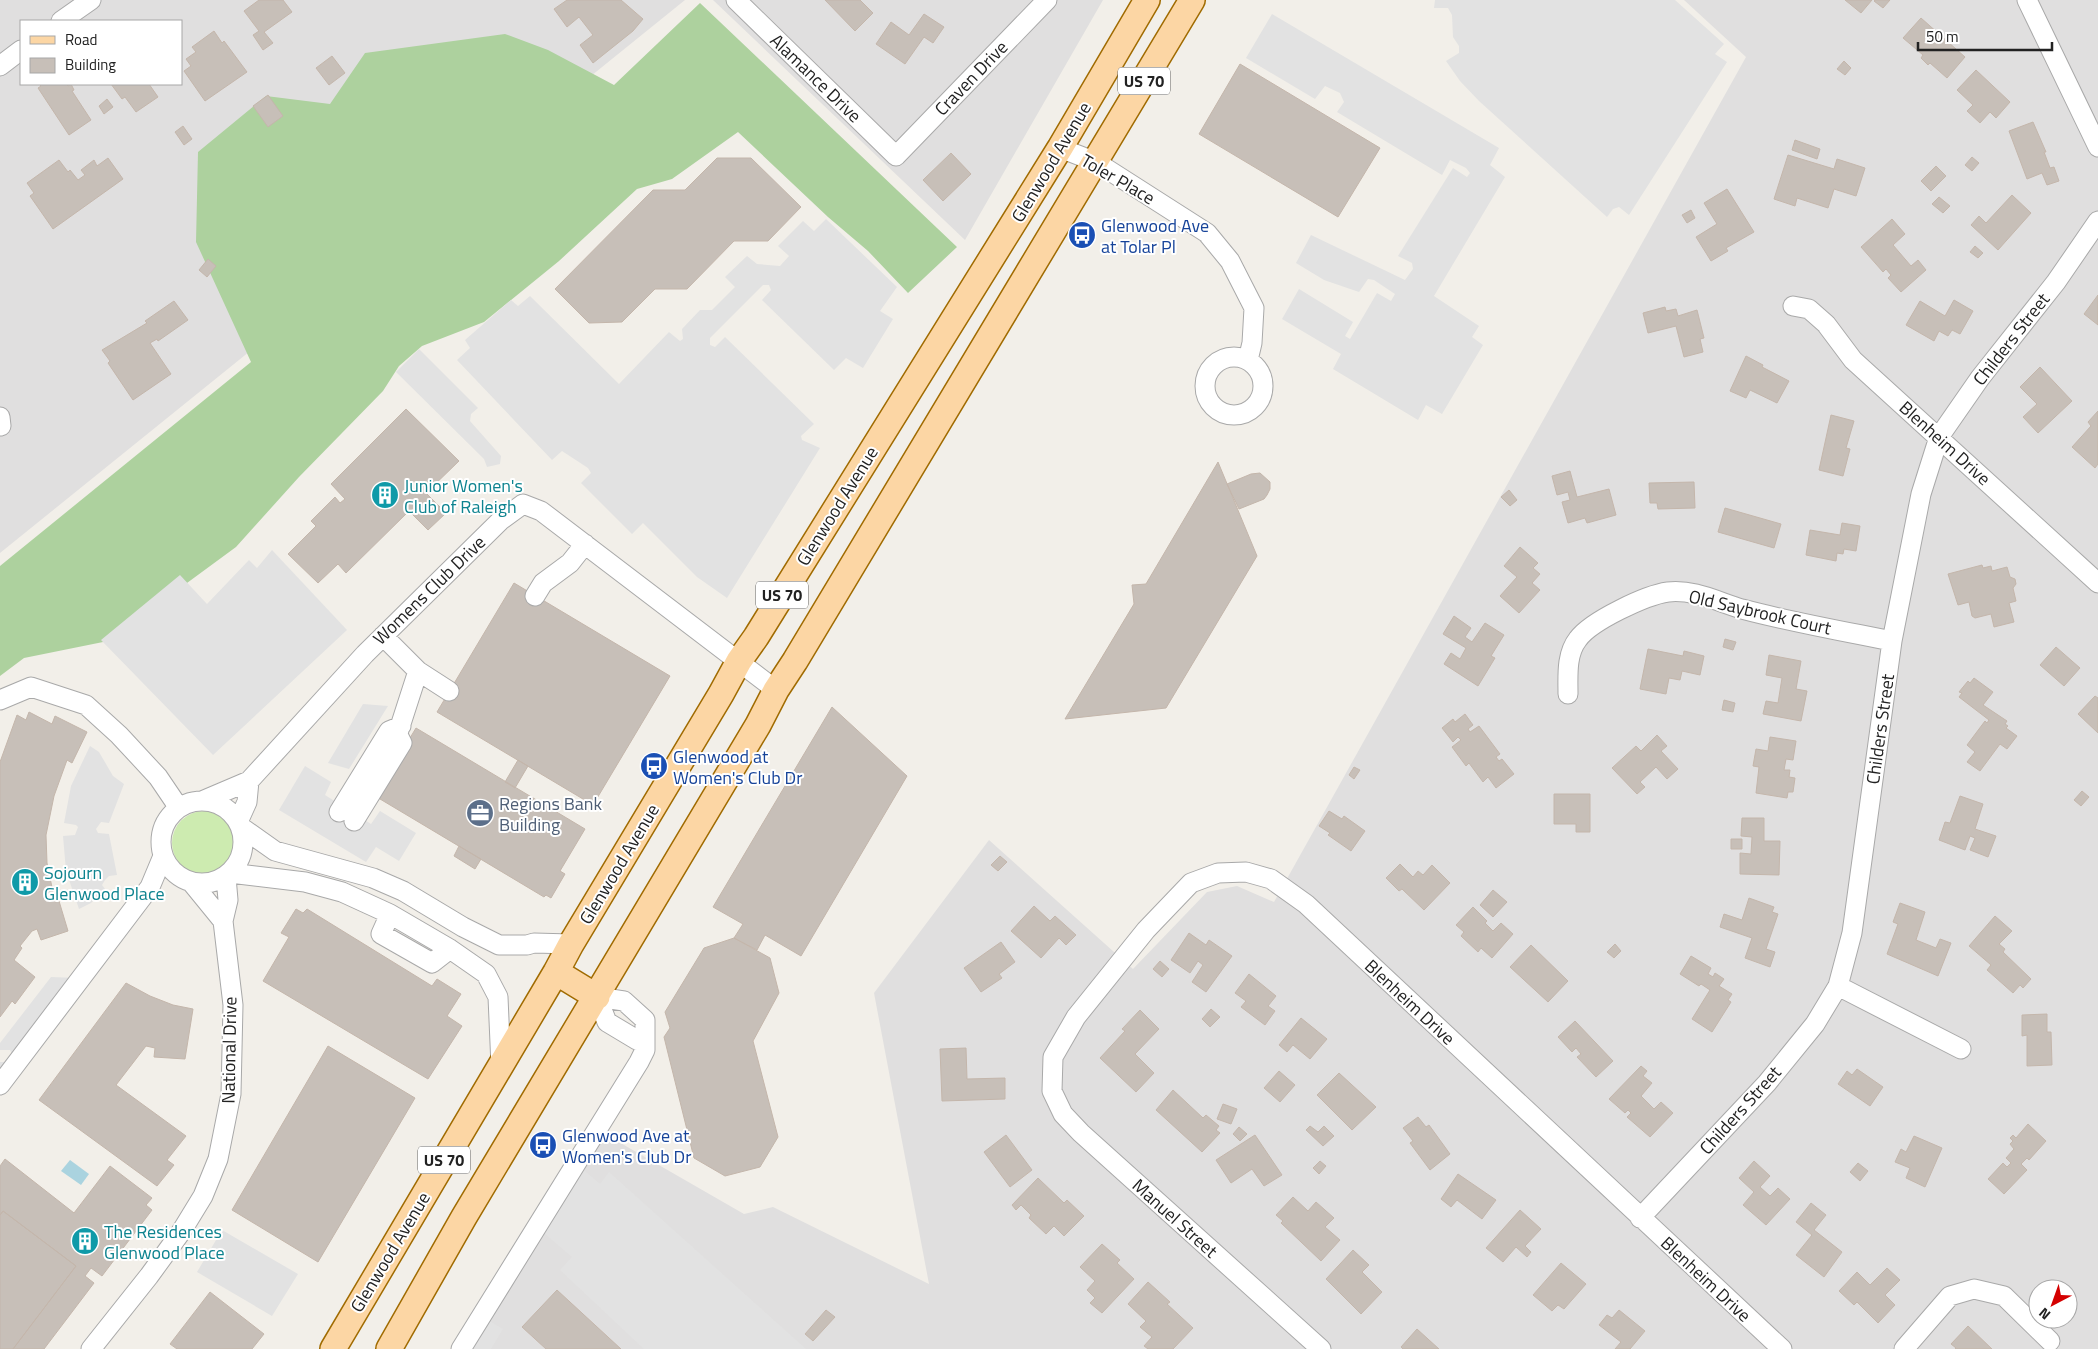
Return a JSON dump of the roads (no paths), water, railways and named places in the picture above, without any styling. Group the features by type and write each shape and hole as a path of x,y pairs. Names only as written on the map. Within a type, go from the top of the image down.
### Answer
{"main road":[{"name":"Glenwood Avenue","path":"332,1349 721,694 739,660 756,637 1060,148 1147,0"},
{"name":"US 70","path":"389,1349 464,1217 758,725 776,690 1192,0"},
{"path":"556,972 596,998"}],"street":[{"path":"62,20 90,0"},
{"name":"Alamance Drive","path":"736,0 896,156"},
{"name":"Craven Drive","path":"896,156 1048,0"},
{"path":"2027,0 2098,147"},
{"path":"0,66 20,51"},
{"name":"Toler Place","path":"1060,148 1096,162 1207,232 1230,261 1254,308 1252,343 1248,360"},
{"name":"Childers Street","path":"1640,1218 1767,1083 1815,1024 1838,986 1852,933 1892,641 1921,494 1939,437 1980,378 2056,282 2098,221"},
{"name":"Blenheim Drive","path":"1793,306 1808,309 1826,324 1853,360 2098,583"},
{"name":"Womens Club Drive","path":"202,801 249,781 383,636 501,520 523,504 541,511 776,690"},
{"path":"536,596 543,583 570,563 585,544"},
{"name":"Old Saybrook Court","path":"1568,694 1568,664 1577,639 1602,619 1630,605 1668,592 1702,595 1742,609 1892,641"},
{"path":"383,636 418,671 450,691"},
{"path":"370,780 347,817 389,731 397,735 418,671"},
{"path":"0,700 31,688 86,705 119,735 158,777 179,808"},
{"path":"150,887 187,881 204,884 216,882 228,875 238,864 243,852 244,840 240,825 247,802 249,781"},
{"path":"223,921 187,881 169,868 163,856 161,842 163,829 169,817 179,808 190,803 213,802 223,807 240,825 275,851 374,878 403,891 463,927 500,945 527,945 534,943 571,944"},
{"path":"0,1085 150,887 163,856"},
{"name":"Blenheim Drive","path":"1052,1074 1052,1057 1076,1017 1146,930 1191,883 1218,873 1246,872 1271,879 1306,904 1782,1349"},
{"path":"228,875 305,882 342,892 390,914 450,949 486,974 498,997 501,1066"},
{"name":"National Drive","path":"91,1349 181,1232 203,1196 218,1159 231,1094 232,1005 223,921 228,900 228,875"},
{"path":"1838,986 1961,1049"},
{"path":"596,998 607,1022 637,1040 645,1038"},
{"path":"461,1349 645,1050 645,1020 624,1001 596,998"},
{"name":"Manuel Street","path":"1052,1074 1052,1091 1066,1119 1320,1349"},
{"path":"1904,1349 1950,1296 1974,1289 2004,1296 2050,1341"}],"water":[{"path":"70,1160 89,1174 81,1185 61,1171"}],"place":[{"name":"Glenwood Ave at Tolar Pl","path":"1082,235"},
{"name":"Junior Women's Club of Raleigh","path":"385,495"},
{"name":"Glenwood at Women's Club Dr","path":"654,766"},
{"name":"Regions Bank Building","path":"480,813"},
{"name":"Sojourn Glenwood Place","path":"25,882"},
{"name":"Glenwood Ave at Women's Club Dr","path":"543,1145"},
{"name":"The Residences Glenwood Place","path":"85,1241"}]}
